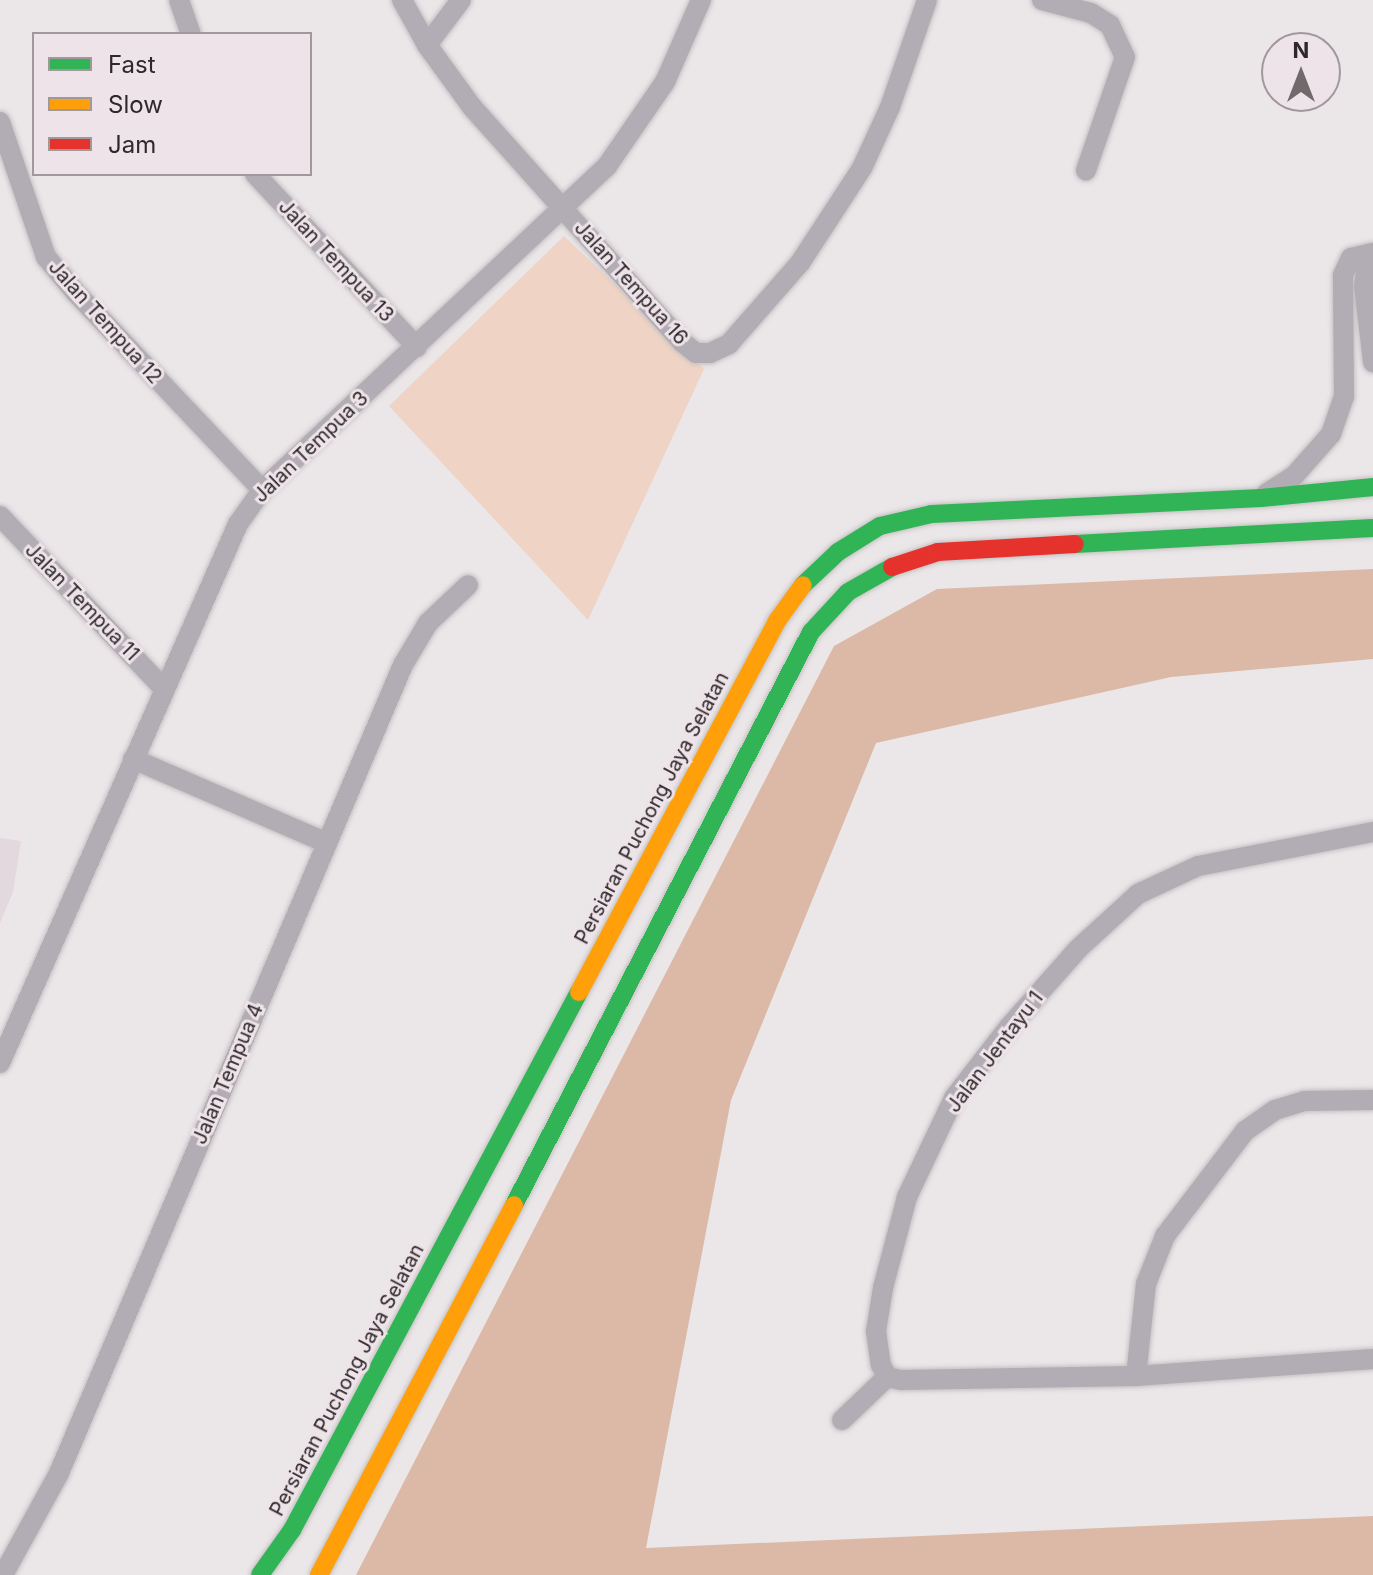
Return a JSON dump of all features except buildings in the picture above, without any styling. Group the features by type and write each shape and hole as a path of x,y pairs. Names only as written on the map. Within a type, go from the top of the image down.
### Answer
{"main road":[{"name":"Persiaran Puchong Jaya Selatan","path":"260,1575 292,1530 777,621 801,587 838,552 880,526 932,514 1261,498 1373,487"},
{"path":"319,1575 690,871 811,632 848,592 893,567 938,552 1373,528"}],"street":[{"path":"179,0 190,32"},
{"path":"402,0 427,45 472,107 564,208"},
{"path":"427,45 461,0"},
{"name":"Jalan Tempua 3","path":"0,1063 226,545 262,490 607,166 637,127 665,82 701,0"},
{"name":"Jalan Tempua 16","path":"564,208 682,342 696,353 710,353 729,344 800,263 862,168 890,107 927,0"},
{"path":"1042,0 1091,13 1110,25 1125,57 1086,170"},
{"name":"Jalan Tempua 12","path":"0,122 46,257 76,293 262,490"},
{"name":"Jalan Tempua 13","path":"257,176 417,347"},
{"path":"1261,498 1294,476 1331,434 1344,397 1343,275 1351,258 1370,254 1364,286 1373,362"},
{"name":"Jalan Tempua 11","path":"1,521 163,688"},
{"name":"Jalan Tempua 4","path":"3,1575 59,1473 325,842 403,665 428,623 468,585"},
{"path":"133,759 325,842"},
{"name":"Jalan Jentayu 1","path":"887,1377 881,1365 876,1331 883,1288 907,1197 954,1098 1009,1027 1078,949 1138,894 1198,866 1373,832"},
{"path":"1136,1376 1146,1284 1165,1236 1245,1131 1275,1110 1304,1101 1373,1100"},
{"path":"842,1420 887,1377 901,1380 1136,1376 1373,1359"}],"shaded area":[{"path":"564,236 704,369 588,620 389,406"},
{"path":"1373,569 1373,659 1171,677 876,743 731,1100 646,1548 1373,1516 1373,1575 356,1575 834,646 937,589"},
{"path":"0,838 21,841 13,892 0,923"}],"traffic: fast":[{"path":"803,585 838,552 880,526 932,514 1261,498 1373,487"},
{"path":"1075,544 1373,528"},
{"path":"514,1205 811,632 848,592 892,567"},
{"path":"260,1575 292,1530 579,992"}],"traffic: slow":[{"path":"579,992 777,621 803,585"},
{"path":"319,1575 514,1205"}],"traffic: jam":[{"path":"892,567 938,552 1075,544"}]}
